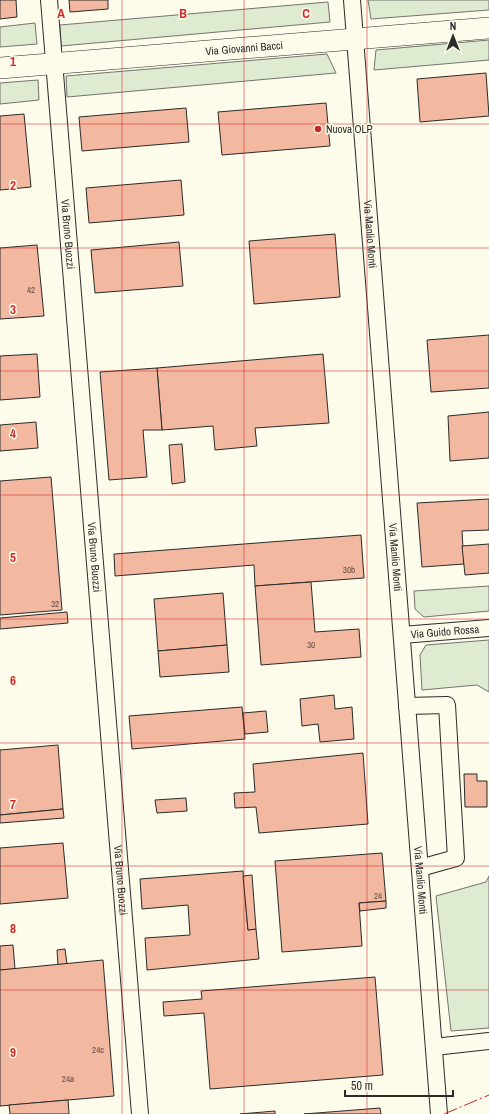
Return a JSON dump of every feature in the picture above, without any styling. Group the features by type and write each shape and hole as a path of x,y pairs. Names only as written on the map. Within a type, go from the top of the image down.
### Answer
{"main road":[{"name":"Via Giovanni Bacci","path":"0,68 489,28"}],"street":[{"name":"Via Bruno Buozzi","path":"49,0 140,1114"},
{"name":"Via Manlio Monti","path":"352,0 439,1114"},
{"name":"Via Guido Rossa","path":"402,635 489,628"},
{"path":"407,706 447,704 456,858 420,868"},
{"path":"434,1046 489,1041"}],"green space":[{"path":"368,0 489,0 489,10 371,19"},
{"path":"328,2 330,22 61,46 60,25"},
{"path":"35,23 37,44 0,47 0,27"},
{"path":"489,40 489,60 374,70 376,50"},
{"path":"327,54 336,73 67,97 66,76"},
{"path":"38,80 39,100 0,104 0,83"},
{"path":"489,586 489,611 424,617 415,609 414,591"},
{"path":"489,640 489,692 477,685 422,690 420,655 426,645"},
{"path":"489,876 489,1028 451,1031 436,896 486,882"}],"building":[{"path":"0,0 16,0 17,17 0,19"},
{"path":"69,0 108,0 108,9 70,12"},
{"path":"486,73 489,116 420,122 417,79"},
{"path":"326,103 330,146 222,155 218,112"},
{"path":"186,108 189,142 82,151 79,117"},
{"path":"24,114 31,187 0,190 0,116"},
{"path":"181,180 184,215 89,223 86,188"},
{"path":"335,234 340,297 254,304 249,241"},
{"path":"179,242 183,286 95,293 91,250"},
{"path":"37,245 44,316 0,319 0,248"},
{"path":"489,335 489,388 431,392 427,340"},
{"path":"37,354 40,397 0,400 0,356"},
{"path":"323,354 329,423 255,428 257,446 215,450 213,426 162,430 157,368"},
{"path":"157,368 162,430 143,430 147,477 109,480 100,372"},
{"path":"489,412 489,458 450,461 448,416"},
{"path":"36,422 38,448 0,451 0,425"},
{"path":"182,444 185,482 172,484 169,445"},
{"path":"51,477 62,610 0,615 0,481"},
{"path":"489,499 489,530 462,531 464,564 422,567 417,503"},
{"path":"361,535 364,578 255,586 254,565 115,576 114,554"},
{"path":"489,544 489,573 465,575 462,546"},
{"path":"311,582 315,632 359,629 361,657 261,665 255,586"},
{"path":"223,593 227,645 158,651 154,599"},
{"path":"67,612 68,623 0,629 0,618"},
{"path":"227,645 229,672 160,677 158,651"},
{"path":"334,695 335,709 352,707 354,739 320,742 318,724 302,726 300,699"},
{"path":"242,707 245,739 132,749 129,716"},
{"path":"266,711 268,732 245,734 243,713"},
{"path":"58,745 63,809 0,815 0,750"},
{"path":"363,753 368,824 259,833 256,807 235,808 234,793 255,792 253,764"},
{"path":"464,774 477,774 477,781 487,781 487,807 465,807"},
{"path":"186,798 187,811 157,813 155,800"},
{"path":"63,809 64,818 0,823 0,815"},
{"path":"63,843 68,898 0,904 0,848"},
{"path":"382,853 386,901 359,903 362,946 282,952 275,861"},
{"path":"243,871 248,930 256,929 259,959 147,970 145,938 190,935 188,905 142,909 140,879"},
{"path":"252,875 256,929 248,930 243,876"},
{"path":"386,901 386,908 360,911 359,903"},
{"path":"13,945 15,969 0,970 0,946"},
{"path":"65,949 67,964 58,965 57,950"},
{"path":"103,960 114,1096 0,1106 0,970"},
{"path":"375,977 383,1075 210,1089 204,1013 164,1016 163,1002 202,999 201,991"},
{"path":"68,1100 69,1114 10,1114 9,1105"},
{"path":"380,1108 381,1114 304,1114"},
{"path":"275,1111 275,1114 240,1114"}],"power":[{"path":"444,1114 489,1095"}],"place":[{"name":"Nuova OLP","path":"318,129"}]}
